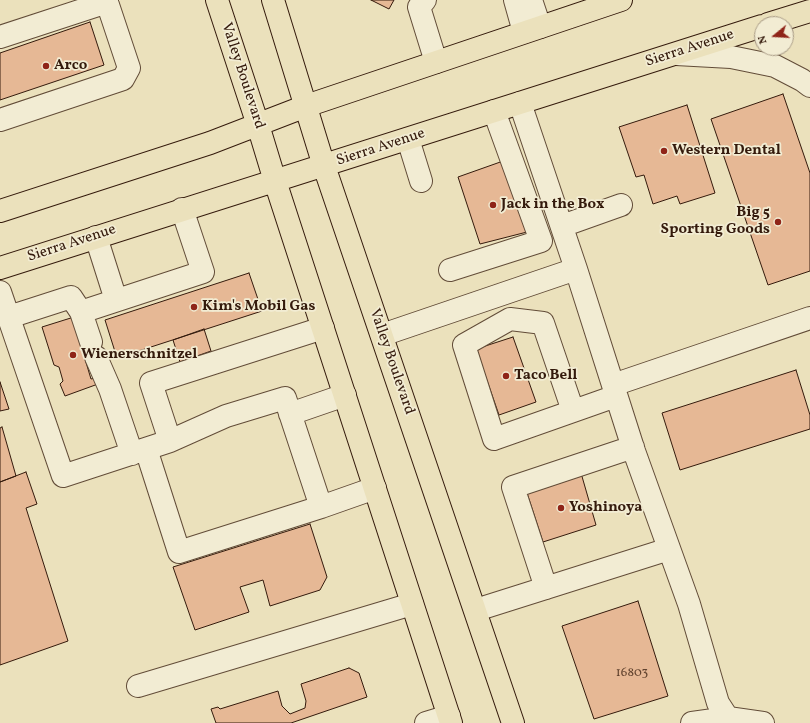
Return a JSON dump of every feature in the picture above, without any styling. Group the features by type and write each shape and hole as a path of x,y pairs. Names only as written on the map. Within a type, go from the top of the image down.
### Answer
{"main road":[{"name":"Valley Boulevard","path":"217,0 450,719"},
{"name":"Valley Boulevard","path":"273,0 324,166 476,610 513,723"},
{"path":"0,211 210,143 306,106 621,0"},
{"path":"792,16 810,10"},
{"name":"Sierra Avenue","path":"0,268 754,29"}],"lane":[{"path":"425,0 419,7 436,62"},
{"path":"515,0 532,30"},
{"path":"531,0 532,30"},
{"path":"0,37 107,1 129,68 123,79 0,120"},
{"path":"675,54 731,57 775,66 802,80 810,86"},
{"path":"520,103 576,268 632,447 689,604 718,703 729,720"},
{"path":"450,270 541,241 494,111"},
{"path":"408,139 421,181"},
{"path":"562,226 620,205"},
{"path":"82,312 203,272 182,209"},
{"path":"96,237 116,300"},
{"path":"382,335 576,268"},
{"path":"0,292 63,476 170,441 226,416 285,398 321,507"},
{"path":"9,317 71,297 82,312 94,350 139,452 179,552 321,507 375,488"},
{"path":"573,411 543,323 510,319 464,345 494,439 573,411 615,391 810,318"},
{"path":"170,441 151,383 323,328"},
{"path":"290,414 345,395"},
{"path":"546,588 513,487 632,447"},
{"path":"476,610 669,549"},
{"path":"138,686 412,604"},
{"path":"426,723 450,719"},
{"path":"692,723 729,720 762,723"}],"building":[{"path":"371,0 394,0 389,9"},
{"path":"90,22 104,65 0,100 0,53"},
{"name":"Big 5 Sporting Goods","path":"783,94 810,173 810,271 768,285 711,119"},
{"name":"Western Dental","path":"687,105 715,193 680,204 677,196 653,204 644,175 636,177 619,127"},
{"name":"Jack in the Box","path":"506,160 527,232 480,244 458,177"},
{"path":"249,273 262,311 117,358 105,320"},
{"name":"Wienerschnitzel","path":"74,317 101,352 85,359 91,379 95,378 98,384 65,396 60,384 63,381 59,367 54,365 42,327"},
{"path":"204,329 211,351 180,362 173,340"},
{"name":"Taco Bell","path":"513,337 536,402 499,415 476,349"},
{"path":"796,370 810,415 810,429 680,470 662,413"},
{"path":"0,382 9,409 0,411"},
{"path":"2,427 16,476 0,482 0,428"},
{"path":"26,472 37,504 26,508 68,641 0,665 0,482"},
{"name":"Yoshinoya","path":"581,473 596,525 543,542 526,490"},
{"path":"310,524 327,577 320,590 270,606 263,580 240,587 249,612 195,630 173,567"},
{"path":"638,601 668,696 594,719 562,626"},
{"path":"349,668 359,673 367,697 291,723 216,723 211,709 218,707 220,709 278,691 282,706 290,714 305,708 306,701 301,684"}],"place":[{"name":"Arco","path":"46,66"},
{"name":"Western Dental","path":"664,151"},
{"name":"Jack in the Box","path":"493,205"},
{"name":"Big 5 Sporting Goods","path":"778,222"},
{"name":"Kim's Mobil Gas","path":"194,307"},
{"name":"Wienerschnitzel","path":"73,355"},
{"name":"Taco Bell","path":"506,376"},
{"name":"Yoshinoya","path":"561,508"}]}
